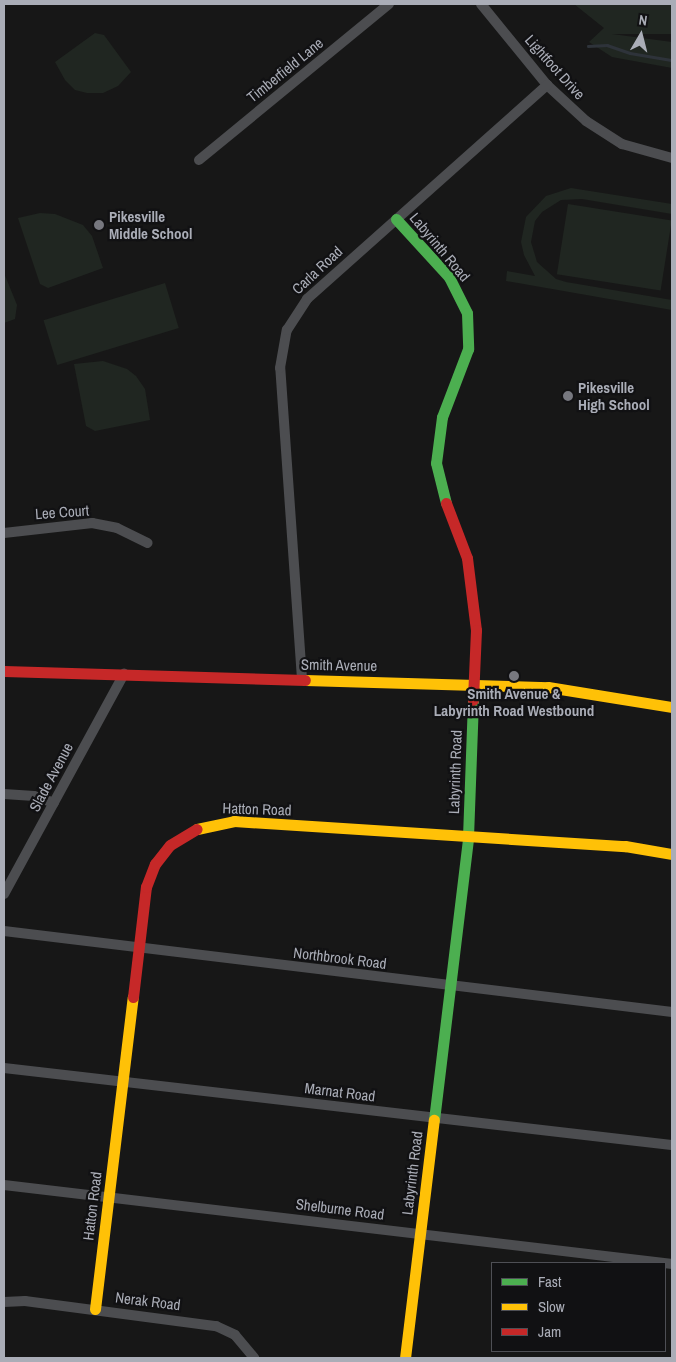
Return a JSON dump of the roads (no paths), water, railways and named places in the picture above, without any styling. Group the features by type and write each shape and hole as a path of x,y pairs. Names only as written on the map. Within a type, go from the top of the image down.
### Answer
{"street":[{"name":"Timberfield Lane","path":"199,160 390,4"},
{"name":"Lightfoot Drive","path":"482,4 547,85 565,104 602,133 640,150 672,158"},
{"name":"Carla Road","path":"302,679 280,355 287,330 300,306 547,85"},
{"name":"Labyrinth Road","path":"396,219 449,277 463,301 468,319 466,362 442,417 436,448 441,487 471,578 476,630 468,837 405,1358"},
{"name":"Lee Court","path":"4,533 92,523 117,528 148,543"},
{"name":"Smith Avenue","path":"4,671 548,687 672,707"},
{"name":"Slade Avenue","path":"4,894 124,674"},
{"path":"4,794 34,796 54,803"},
{"name":"Hatton Road","path":"95,1310 146,887 155,864 170,844 208,824 234,822 625,846 672,854"},
{"name":"Northbrook Road","path":"4,931 139,949 672,1012"},
{"name":"Marnat Road","path":"4,1068 672,1145"},
{"name":"Shelburne Road","path":"4,1186 655,1262"},
{"name":"Nerak Road","path":"4,1302 25,1301 216,1326 235,1335 254,1358"}],"waterway":[{"path":"588,46 607,45 630,53 672,60"}],"place":[{"name":"Pikesville Middle School","path":"99,225"},
{"name":"Pikesville High School","path":"568,396"},
{"name":"Smith Avenue & Labyrinth Road Westbound","path":"514,676"}]}
